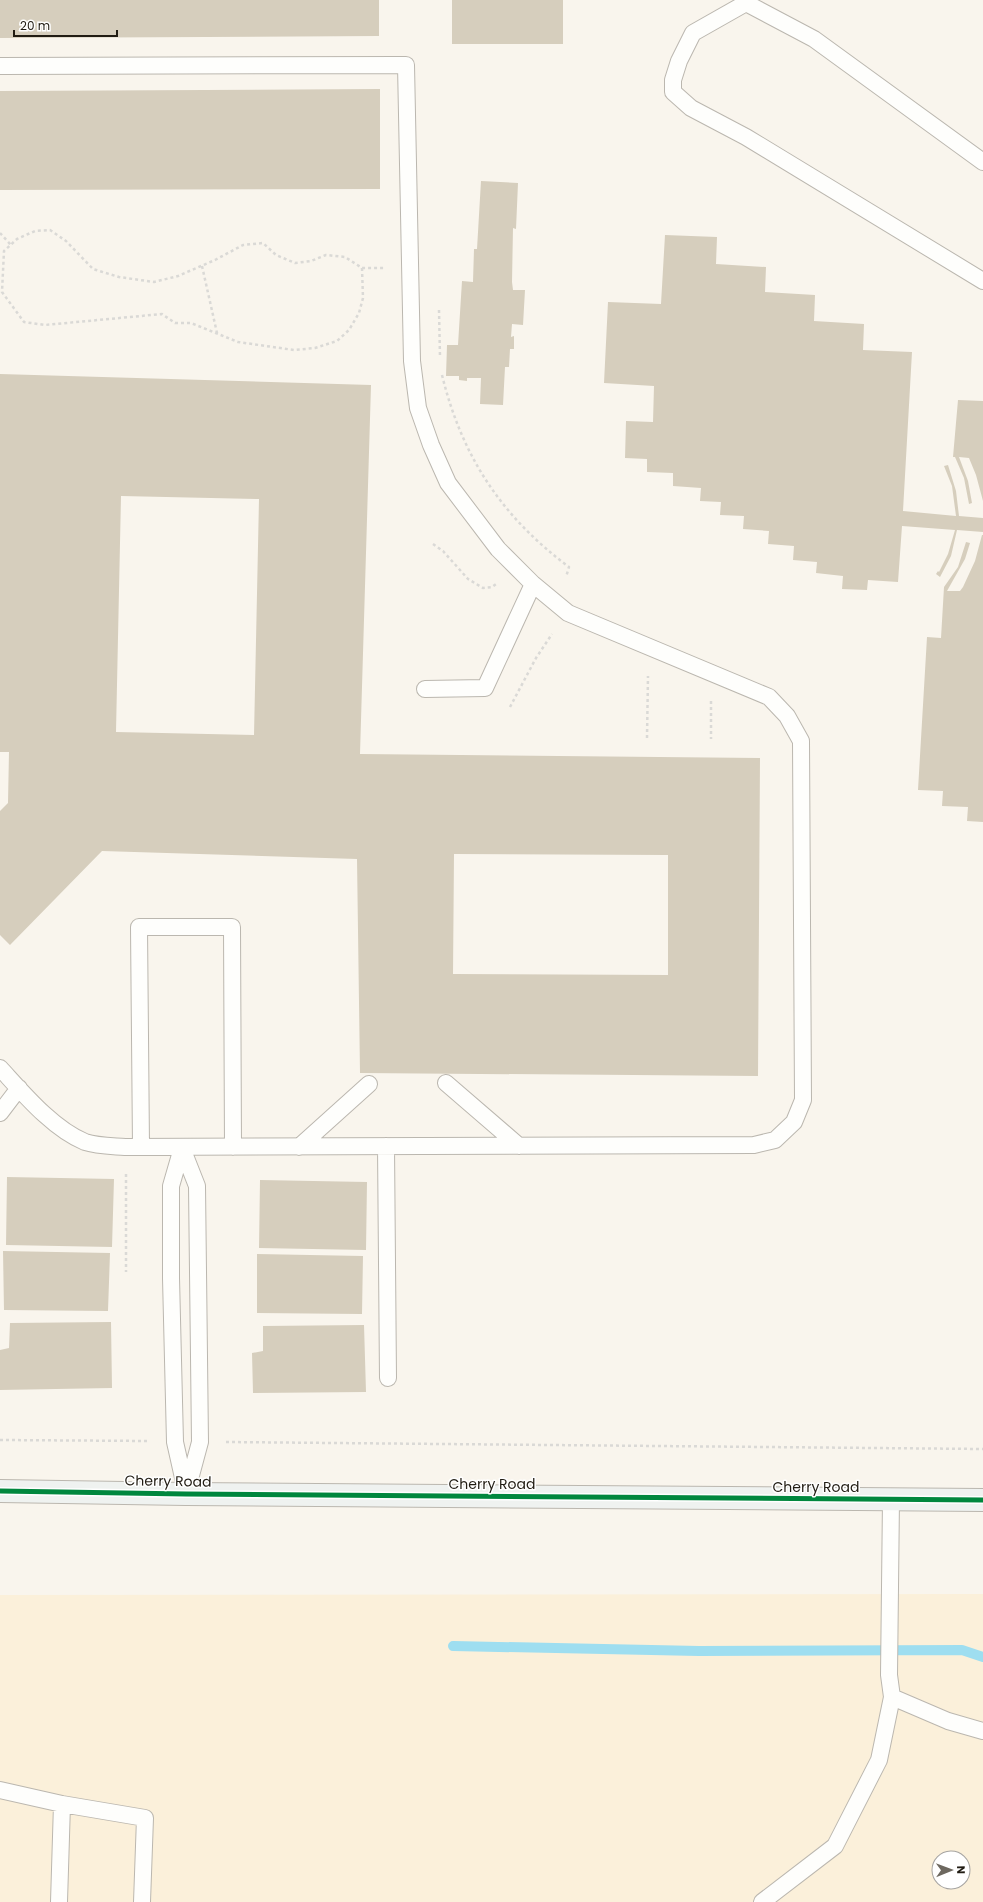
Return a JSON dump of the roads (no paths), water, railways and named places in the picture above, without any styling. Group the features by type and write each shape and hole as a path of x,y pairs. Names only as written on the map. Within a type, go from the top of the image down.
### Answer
{"main road":[{"name":"Cherry Road","path":"0,1491 186,1494 983,1500"}],"lane":[{"path":"983,162 814,39 746,3 693,33 679,61 673,80 673,92 691,108 746,137 983,281"},
{"path":"0,66 406,65 412,361 418,408 431,445 448,483 498,549 533,584 568,613 768,697 787,716 801,741 803,1100 794,1122 775,1140 754,1145 125,1147 87,1142 68,1133 19,1088 0,1068"},
{"path":"425,688 485,688 533,584"},
{"path":"142,1147 139,928 232,927 233,1147"},
{"path":"446,1083 519,1146"},
{"path":"299,1147 369,1084"},
{"path":"0,1113 19,1088"},
{"path":"386,1146 388,1378"},
{"path":"182,1148 171,1186 174,1442 186,1494"},
{"path":"182,1148 197,1186 200,1442 186,1494"},
{"path":"762,1902 835,1846 879,1760 892,1697 889,1675 891,1499"},
{"path":"892,1697 948,1721 983,1731"},
{"path":"0,1790 62,1804 145,1818 142,1902"},
{"path":"59,1902 62,1804"}],"waterway":[{"path":"453,1646 699,1651 962,1650 983,1657"}]}
